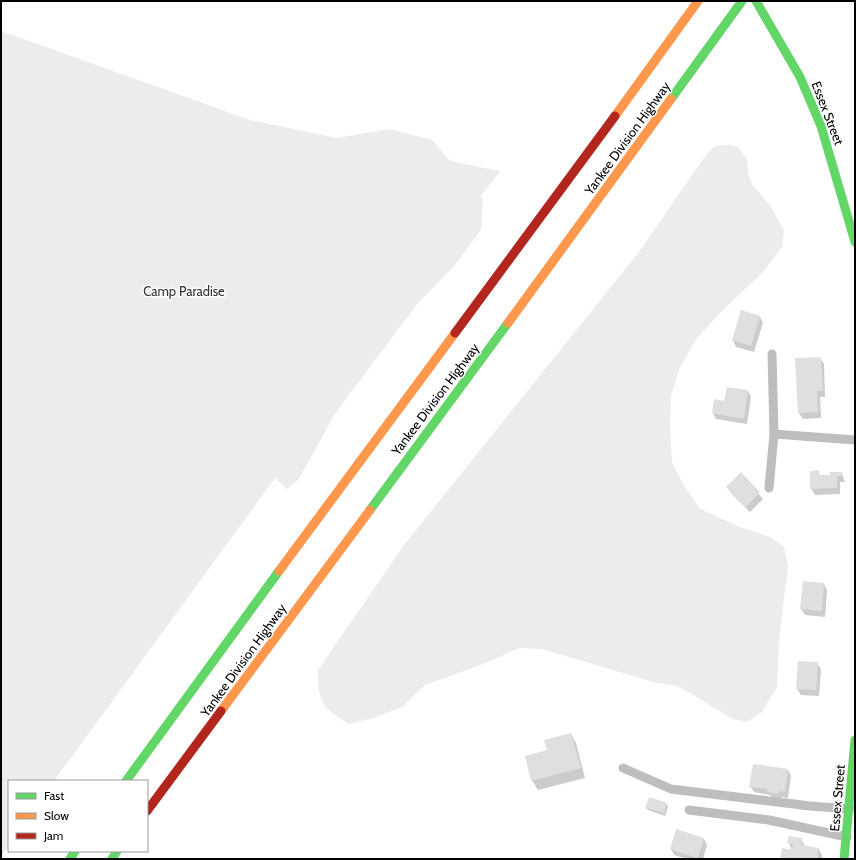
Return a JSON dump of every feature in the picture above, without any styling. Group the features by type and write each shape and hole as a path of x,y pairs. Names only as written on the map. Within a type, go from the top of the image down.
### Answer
{"main road":[{"name":"Yankee Division Highway","path":"127,780 365,452 548,208 698,1"},
{"name":"Yankee Division Highway","path":"148,810 579,227 742,1"},
{"name":"Essex Street","path":"756,1 776,38 800,77 821,126 855,242"},
{"name":"Essex Street","path":"844,859 850,809 855,740"}],"lane":[{"path":"769,488 774,434 772,354"},
{"path":"774,434 855,440"},
{"path":"623,768 671,789 810,806 850,809"},
{"path":"689,810 769,820 847,837"}],"green space":[{"name":"Camp Paradise","path":"1,31 250,120 337,138 389,129 432,140 450,161 500,171 481,196 483,200 481,230 454,266 418,303 334,415 299,479 287,489 275,478 55,780 8,780 8,847 1,857"},
{"path":"728,145 738,147 747,159 748,174 753,186 770,205 784,231 782,247 762,273 722,311 697,338 680,367 671,396 670,429 672,462 683,484 700,509 738,526 770,537 784,547 788,566 779,639 777,687 762,712 747,722 733,719 678,686 653,682 542,649 519,648 486,663 425,685 402,707 373,718 349,724 332,713 320,697 318,670 404,545 639,252 705,156 715,146"}],"building":[{"path":"741,310 760,316 751,346 732,340"},
{"path":"821,357 823,391 817,391 818,412 798,413 795,358"},
{"path":"727,387 748,390 744,419 712,413 714,399 724,401"},
{"path":"819,470 819,475 830,475 830,472 842,472 842,476 837,476 837,488 810,489 810,471"},
{"path":"741,472 760,492 746,507 726,487"},
{"path":"803,581 824,583 822,611 800,609"},
{"path":"798,661 818,662 816,690 796,689"},
{"path":"571,733 581,768 531,781 525,756 547,750 544,740"},
{"path":"753,764 788,769 785,792 779,791 778,794 767,792 768,789 749,787"},
{"path":"649,797 667,803 664,813 645,808"},
{"path":"676,829 704,838 698,858 670,849"},
{"path":"789,836 802,838 801,845 819,848 817,859 780,859 782,848 792,850 793,844 787,843"}],"traffic: fast":[{"path":"671,99 742,1"},
{"path":"756,1 800,77 821,126 855,242"},
{"path":"370,510 508,323"},
{"path":"127,780 279,571"},
{"path":"844,859 855,740"},
{"path":"70,859 74,852"},
{"path":"112,859 116,852"}],"traffic: slow":[{"path":"615,116 698,1"},
{"path":"508,323 671,99"},
{"path":"279,571 455,333"},
{"path":"221,711 370,510"}],"traffic: jam":[{"path":"455,333 615,116"},
{"path":"148,810 221,711"}]}
